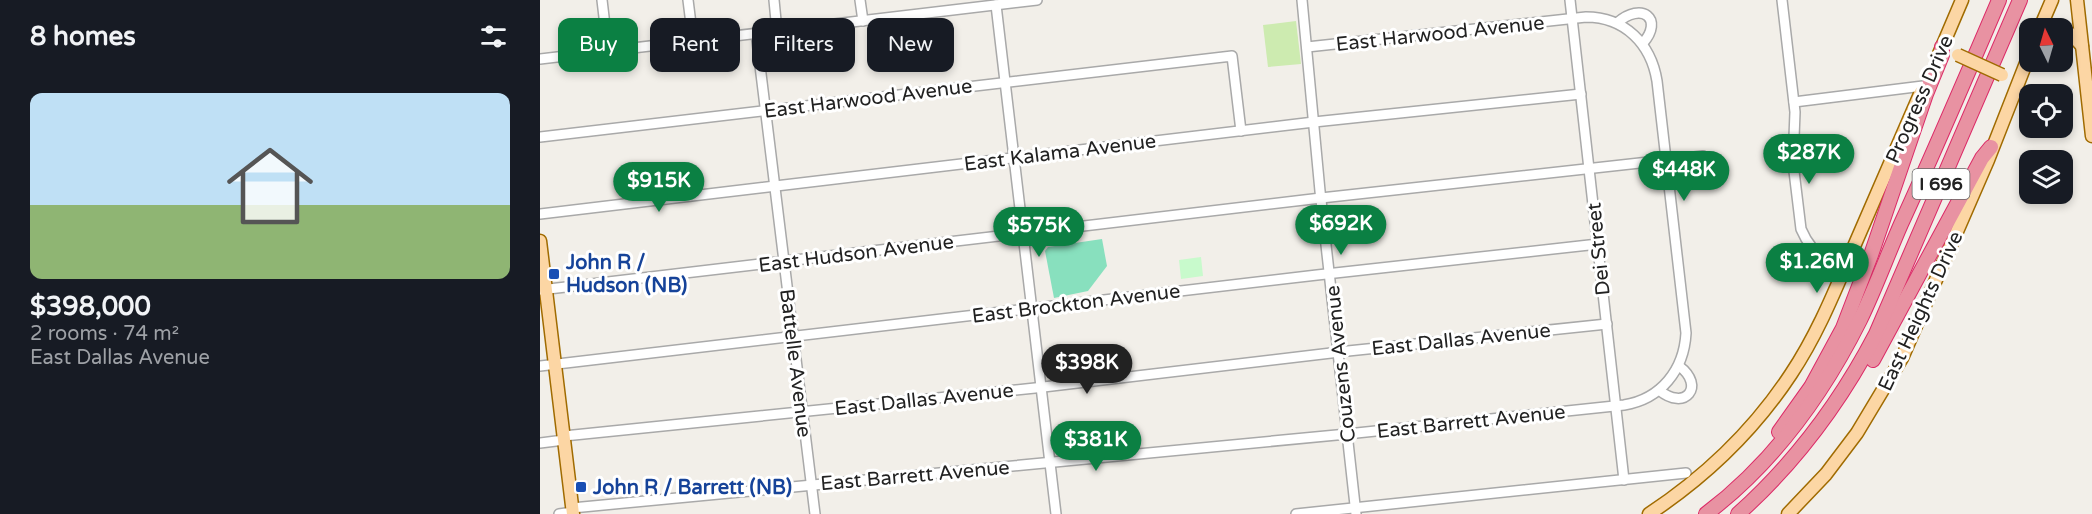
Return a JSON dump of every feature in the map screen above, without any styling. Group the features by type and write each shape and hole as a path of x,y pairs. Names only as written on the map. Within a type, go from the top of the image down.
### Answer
{"highway":[{"name":"I 696","path":"1706,514 1729,496 1764,461 1818,394 1833,371 1860,319 2000,0"},
{"name":"I 696","path":"1738,514 1763,491 1818,428 1859,367 1876,333 2020,0"},
{"path":"1764,461 1770,446 1811,387 1843,328 1865,273 1926,94 1942,55 1942,47"},
{"path":"1763,491 1801,462 1830,428 1847,403 1883,342 1983,158 1992,147"}],"main road":[{"name":"Progress Drive","path":"1649,514 1716,463 1768,406 1791,374 1818,328 1962,0"},
{"path":"2044,18 2052,0"},
{"path":"2077,0 2090,98 2092,136"},
{"path":"1951,28 1950,45 1958,55 2019,81"},
{"path":"2073,35 2082,46"},
{"name":"East Heights Drive","path":"1788,514 1845,449 1872,412 1889,383 1921,318 2023,72"},
{"path":"540,241 543,290 555,364 573,511"}],"street":[{"path":"602,0 604,18"},
{"path":"688,0 690,18"},
{"path":"774,0 776,18"},
{"path":"860,0 863,21"},
{"path":"855,22 1037,0"},
{"name":"Couzens Avenue","path":"1302,0 1321,198 1356,511"},
{"name":"Dei Street","path":"1570,0 1624,480"},
{"path":"1782,0 1796,126 1793,163 1801,229 1814,249 1846,265"},
{"path":"1001,3 1005,82 1056,514"},
{"path":"1642,43 1651,29 1650,21 1645,14 1631,13 1617,23 1642,43 1656,73 1686,333 1685,347 1679,366 1669,381 1659,390 1676,399 1685,398 1692,386 1691,379 1679,366"},
{"name":"East Harwood Avenue","path":"1307,47 1572,19 1597,18 1617,23"},
{"name":"East Harwood Avenue","path":"540,137 1232,56 1241,131"},
{"path":"540,59 558,57"},
{"name":"Battelle Avenue","path":"760,72 814,514"},
{"path":"1794,102 1923,86"},
{"name":"East Kalama Avenue","path":"540,213 1314,122 1581,94"},
{"name":"East Hudson Avenue","path":"543,290 1321,198 1703,156"},
{"name":"East Brockton Avenue","path":"540,366 1329,273 1598,244"},
{"name":"East Dallas Avenue","path":"540,443 564,438 1607,324"},
{"name":"East Barrett Avenue","path":"559,514 811,485 1616,406 1640,401 1659,390"},
{"path":"1296,514 1356,511 1686,473"}],"green space":[{"path":"1296,21 1301,64 1268,67 1263,25"},
{"path":"1102,239 1107,266 1088,291 1054,298 1045,251 1048,247"},
{"path":"1201,257 1203,276 1181,279 1179,260"}],"place":[{"name":"John R / Hudson (NB)","path":"554,274"},
{"name":"John R / Barrett (NB)","path":"581,487"}]}
